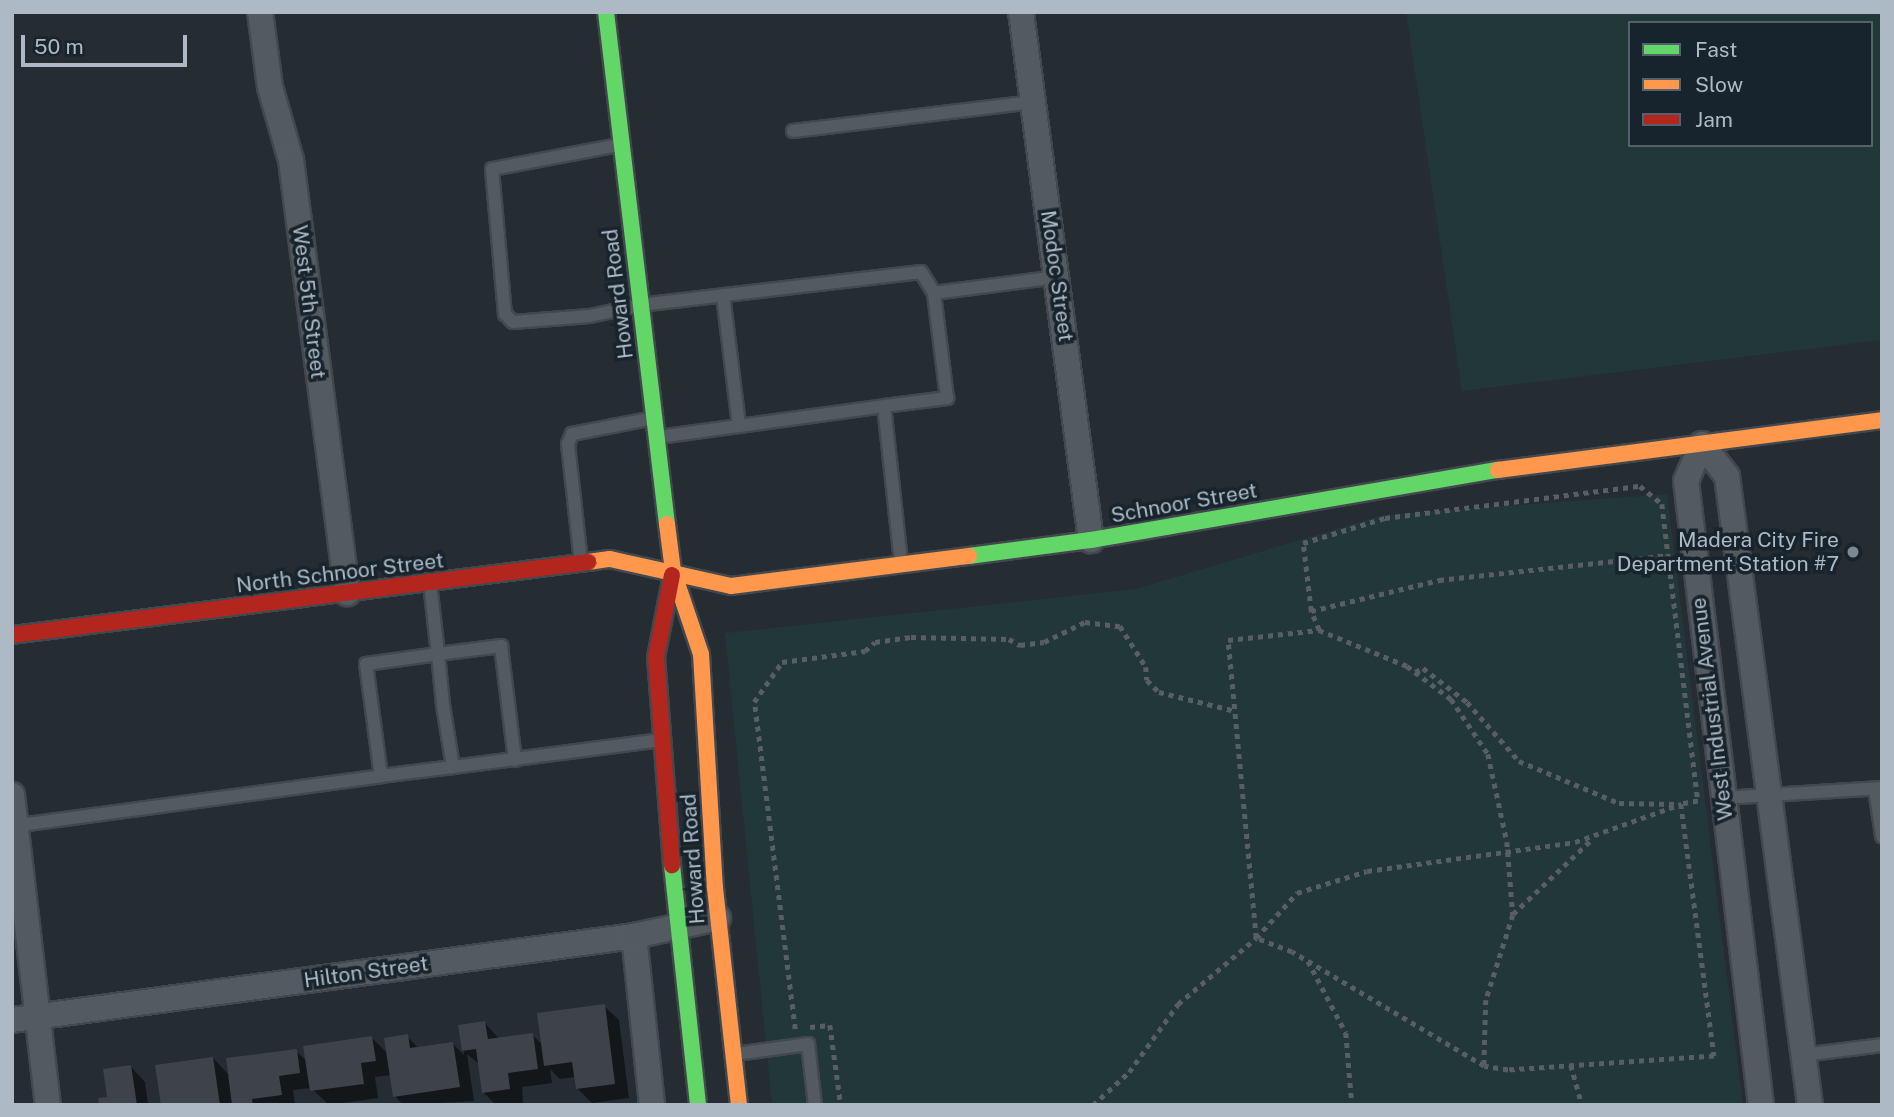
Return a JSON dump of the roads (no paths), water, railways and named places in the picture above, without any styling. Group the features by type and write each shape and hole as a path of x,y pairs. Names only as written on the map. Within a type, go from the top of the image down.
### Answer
{"street":[{"name":"West 5th Street","path":"260,12 270,87 291,160 347,593"},
{"name":"Modoc Street","path":"1021,12 1091,540"},
{"name":"Howard Road","path":"611,13 622,144 673,571 701,654 718,918 739,1105"},
{"name":"Schnoor Street","path":"673,571 731,586 901,565 1091,540 1519,466 1882,420"},
{"path":"1702,444 1727,475 1810,1105"},
{"name":"West Industrial Avenue","path":"1702,444 1686,481 1761,1105"},
{"name":"North Schnoor Street","path":"12,635 610,559 673,571"},
{"name":"Howard Road","path":"673,571 656,657 677,923 698,1105"},
{"path":"12,794 48,1105"},
{"name":"Hilton Street","path":"12,1020 634,936 677,923 718,918"},
{"path":"634,936 652,1105"}],"lane":[{"path":"793,131 1034,102"},
{"path":"622,144 492,169 505,314 522,324 640,304 921,272 934,293 947,398 656,437"},
{"path":"934,293 1058,276"},
{"path":"723,295 739,426"},
{"path":"884,406 901,565"},
{"path":"581,563 568,444 572,434 654,418"},
{"path":"430,583 453,767"},
{"path":"381,776 366,664 501,646 516,760"},
{"path":"14,826 663,740"},
{"path":"1722,798 1878,788 1882,836"},
{"path":"733,1054 808,1044 814,1105"},
{"path":"1803,1055 1882,1045"}],"place":[{"name":"Madera City Fire Department Station #7","path":"1853,552"}]}
